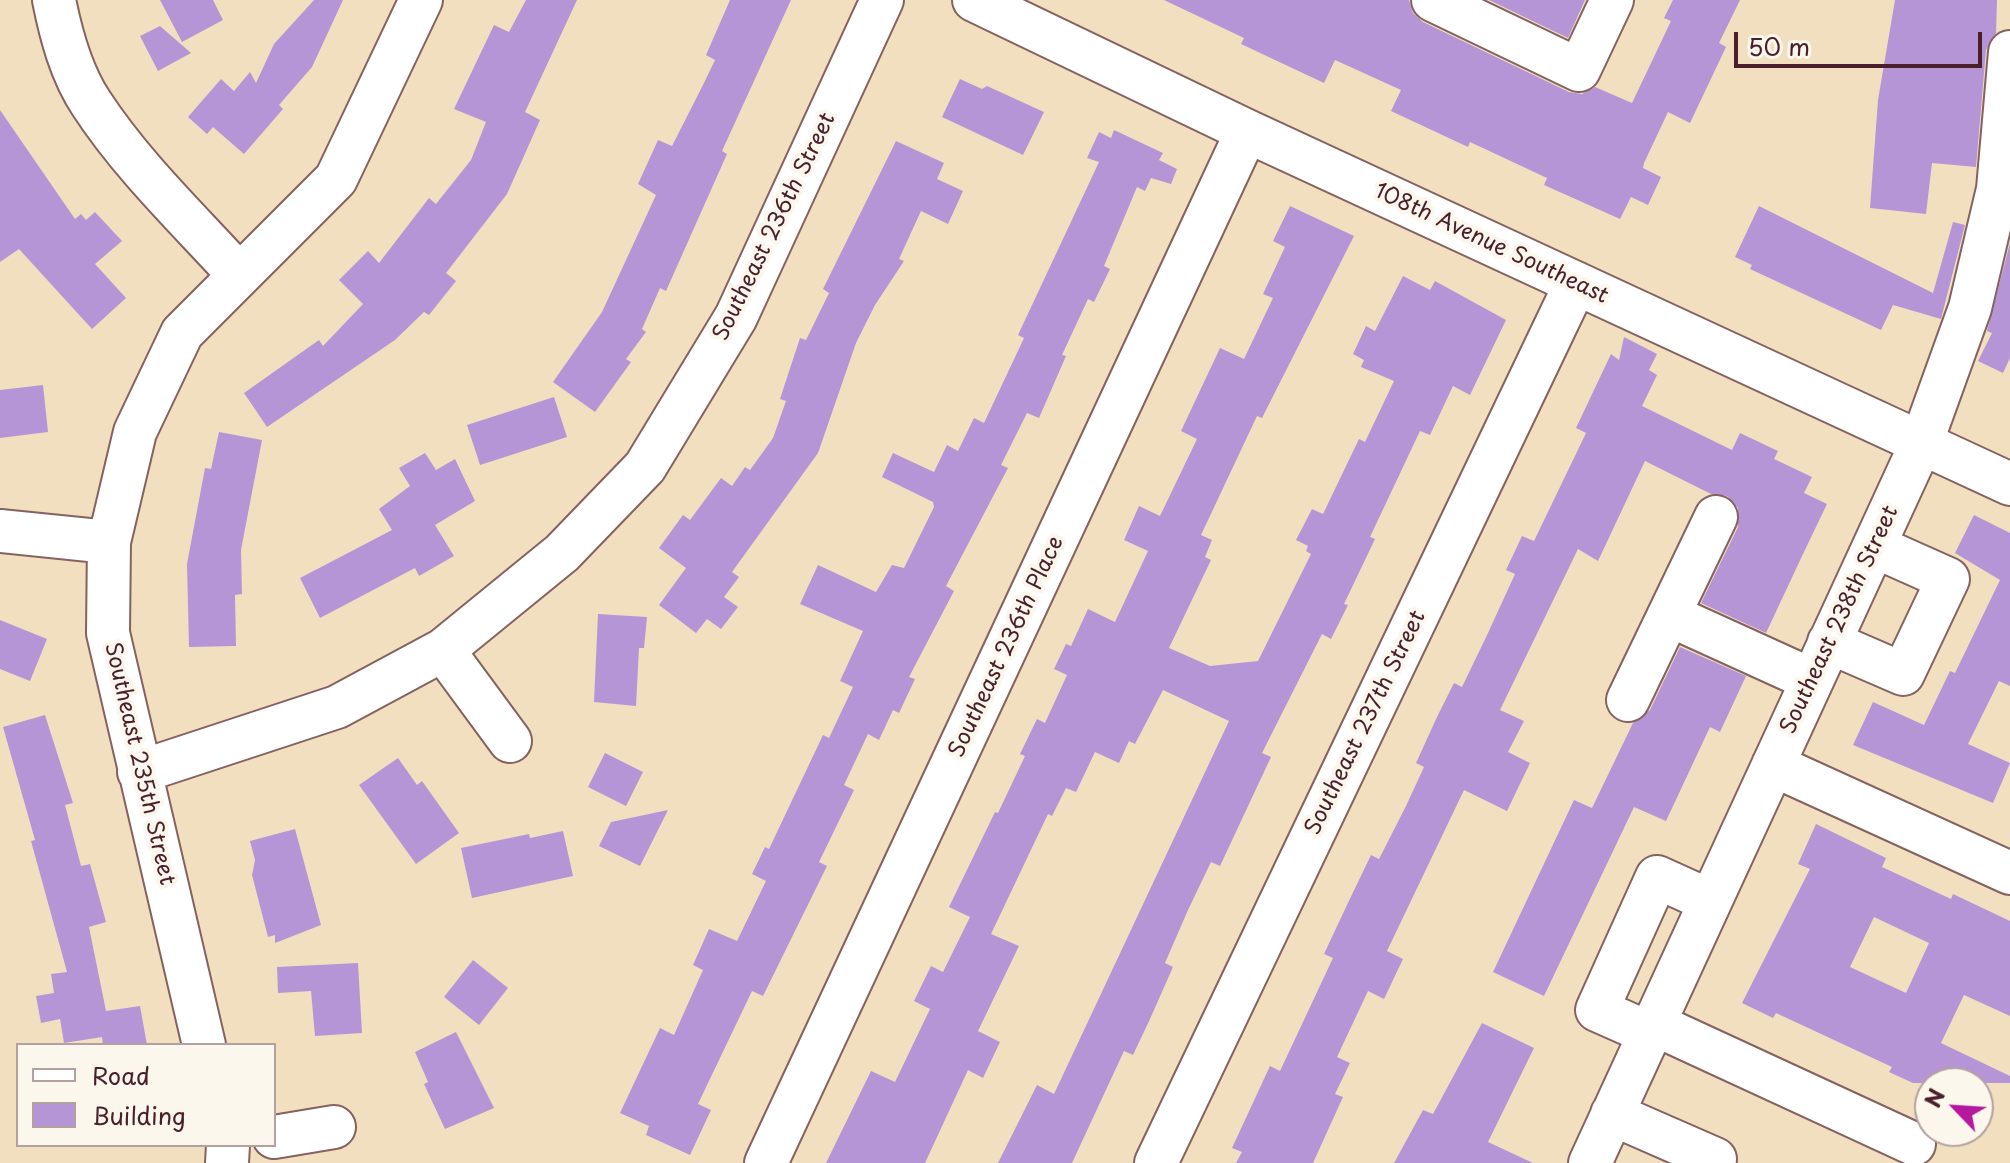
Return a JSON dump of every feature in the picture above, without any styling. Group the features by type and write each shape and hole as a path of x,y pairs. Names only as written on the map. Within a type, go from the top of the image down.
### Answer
{"street":[{"path":"54,0 61,40 90,102 140,166 239,275"},
{"name":"Southeast 235th Street","path":"204,1043 108,633 109,542 135,432 182,333 336,179 421,0"},
{"name":"Southeast 236th Street","path":"139,772 337,707 443,650 562,553 645,467 736,317 882,0"},
{"name":"108th Avenue Southeast","path":"974,0 1247,131 2010,484"},
{"path":"1433,0 1579,70 1612,0"},
{"name":"Southeast 238th Street","path":"1590,1163 1921,444 1970,308 1998,189 2010,52"},
{"name":"Southeast 236th Place","path":"766,1163 1247,131"},
{"name":"Southeast 237th Street","path":"1156,1163 1576,283"},
{"path":"1628,700 1716,517"},
{"path":"0,531 109,542"},
{"path":"1829,642 1903,674 1948,579 1874,546"},
{"path":"1669,615 1812,680"},
{"path":"443,650 510,741"},
{"path":"1773,765 2010,873"},
{"path":"1710,901 1657,877 1597,1010 1652,1029 1914,1144"},
{"path":"1612,1114 1715,1159 1713,1163"},
{"path":"276,1137 334,1127"}],"building":[{"path":"160,0 213,0 223,20 182,42"},
{"path":"314,0 343,0 312,67 279,105 283,109 244,154 213,127 207,134 188,117 221,79 234,91 250,72 256,83 274,44"},
{"path":"526,0 577,0 525,112 540,120 507,194 446,273 456,281 429,315 424,312 395,340 267,427 244,393 319,340 323,346 363,304 339,280 368,251 379,263 429,198 436,204 471,160 486,122 454,109 494,25 509,32"},
{"path":"730,0 791,0 722,151 727,154 666,291 660,288 642,329 646,332 626,359 631,362 595,412 553,382 602,312 656,195 638,184 658,140 672,146 703,85 715,60 706,55"},
{"path":"1164,0 1409,0 1413,13 1423,22 1569,92 1582,94 1595,87 1632,103 1671,21 1664,18 1673,0 1740,0 1719,43 1726,47 1690,123 1668,112 1644,163 1643,168 1661,177 1648,205 1631,197 1620,219 1544,185 1547,178 1470,142 1468,147 1391,111 1401,90 1335,60 1324,83 1241,44 1244,38"},
{"path":"1489,0 1585,0 1568,38"},
{"path":"1895,0 1997,0 1996,33 1986,50 1976,167 1932,163 1926,214 1870,208 1878,100"},
{"path":"160,26 191,53 158,71 140,36"},
{"path":"960,79 982,89 987,86 1044,112 1023,155 942,117"},
{"path":"0,110 75,219 81,214 86,220 95,212 122,241 95,264 126,298 92,329 19,249 0,262"},
{"path":"1114,130 1163,153 1159,160 1177,169 1171,184 1151,178 1145,191 1137,187 1104,266 1110,269 1094,302 1088,299 1062,355 1066,356 1039,418 1027,413 1001,465 1008,468 946,586 954,591 909,677 915,679 899,713 893,710 879,740 868,734 844,785 854,790 819,862 827,866 763,996 752,991 698,1104 711,1110 690,1155 646,1135 649,1126 620,1113 660,1028 674,1035 703,970 693,965 709,929 737,941 766,881 752,874 765,847 769,849 823,735 829,738 853,687 840,681 863,631 800,604 818,565 876,592 892,565 904,568 934,507 933,502 882,477 893,453 934,472 947,445 958,451 974,418 984,423 1024,338 1018,335 1099,162 1087,158 1099,132 1111,138"},
{"path":"896,141 944,163 937,179 963,191 948,224 921,211 899,259 904,261 875,305 856,343 818,453 732,572 739,577 724,597 738,607 721,629 707,619 696,633 659,605 686,568 659,548 683,515 690,520 721,478 732,486 745,467 750,470 773,438 786,401 780,399 800,338 806,340 829,293 823,289"},
{"path":"1290,206 1354,236 1262,418 1257,416 1201,535 1212,540 1205,557 1211,560 1169,648 1210,666 1258,661 1311,554 1306,551 1308,546 1296,540 1312,509 1323,514 1359,439 1365,442 1394,381 1361,367 1364,360 1353,354 1366,326 1375,331 1403,276 1430,290 1435,281 1506,320 1470,395 1453,386 1430,435 1420,431 1370,537 1375,539 1344,604 1348,605 1331,639 1322,634 1262,753 1271,757 1220,866 1211,862 1188,910 1165,963 1173,967 1150,1019 1133,1055 1124,1051 1072,1163 998,1163 1037,1085 1054,1094 1229,721 1163,690 1135,744 1129,741 1119,763 1095,752 1076,792 1066,788 1052,816 1048,814 991,934 1019,946 978,1031 1000,1042 983,1078 968,1070 925,1163 826,1163 871,1071 895,1082 930,1009 914,1001 931,966 943,972 970,917 949,907 1025,756 1020,754 1037,719 1045,723 1067,675 1054,669 1066,644 1071,646 1088,609 1115,622 1148,551 1124,540 1139,506 1160,516 1197,439 1181,431 1220,348 1244,359 1273,298 1263,294 1285,247 1273,241"},
{"path":"1759,206 1933,293 1953,222 1965,225 1941,319 1893,305 1881,330 1750,269 1752,265 1735,257"},
{"path":"2010,243 2010,358 2003,373 1978,361 1992,333 1987,331"},
{"path":"1624,337 1657,354 1649,370 1657,375 1642,406 1732,450 1740,433 1778,451 1774,459 1812,477 1804,493 1827,504 1766,633 1701,603 1738,527 1738,508 1727,496 1711,494 1645,461 1598,561 1578,549 1500,710 1524,721 1508,752 1530,763 1507,811 1464,790 1387,951 1403,959 1384,999 1368,991 1337,1057 1350,1063 1335,1094 1343,1097 1313,1163 1236,1163 1242,1152 1232,1148 1270,1066 1280,1071 1333,958 1324,954 1346,907 1371,855 1379,859 1406,806 1424,767 1416,763 1437,717 1454,683 1462,687 1488,633 1515,574 1506,570 1522,536 1534,541 1586,433 1576,428 1611,354 1619,360"},
{"path":"43,385 48,432 0,438 0,390"},
{"path":"554,397 567,437 480,465 467,425"},
{"path":"219,432 262,440 241,550 242,594 235,595 236,646 189,647 187,564 205,468 211,469"},
{"path":"425,453 436,470 455,459 475,501 435,525 454,556 419,576 415,568 320,618 300,578 392,530 379,509 410,486 399,468"},
{"path":"1974,515 2010,533 2010,686 1999,681 1968,744 2010,763 1993,803 1853,745 1873,702 1924,725 1950,671 1955,673 2000,580 1955,553"},
{"path":"598,614 647,617 644,648 639,648 636,706 594,702"},
{"path":"0,620 47,639 30,681 0,669"},
{"path":"1680,647 1746,676 1720,732 1710,727 1666,821 1634,807 1544,996 1493,972 1574,800 1592,808 1633,723 1650,710"},
{"path":"45,715 73,803 65,805 81,866 90,864 106,922 89,927 106,1011 140,1006 147,1043 103,1043 102,1037 64,1043 60,1019 41,1023 36,996 54,993 51,974 67,972 31,841 35,840 3,727"},
{"path":"605,753 643,772 626,806 588,787"},
{"path":"398,758 417,785 422,781 459,833 416,864 359,785"},
{"path":"668,810 640,866 599,846 611,822"},
{"path":"1816,824 1886,858 1882,867 1951,899 1953,894 2010,921 2010,1016 1964,995 1941,1043 1991,1067 1914,1067 1913,1083 1889,1072 1892,1067 1776,1013 1773,1018 1742,1003 1810,869 1798,864","holes":["1874,917 1929,943 1906,993 1850,967"]},
{"path":"295,829 321,925 275,943 275,935 268,937 252,875 255,860 250,841"},
{"path":"563,831 573,876 472,898 461,848 529,834 530,838"},
{"path":"473,960 508,988 479,1025 444,997"},
{"path":"358,963 362,1033 315,1036 311,991 278,993 277,967"},
{"path":"1482,1023 1534,1048 1488,1142 1533,1163 1394,1163 1423,1110 1433,1114"},
{"path":"456,1032 494,1108 445,1129 424,1084 428,1082 415,1052"},
{"path":"1994,1068 2010,1076 2010,1083 1994,1083"}]}
